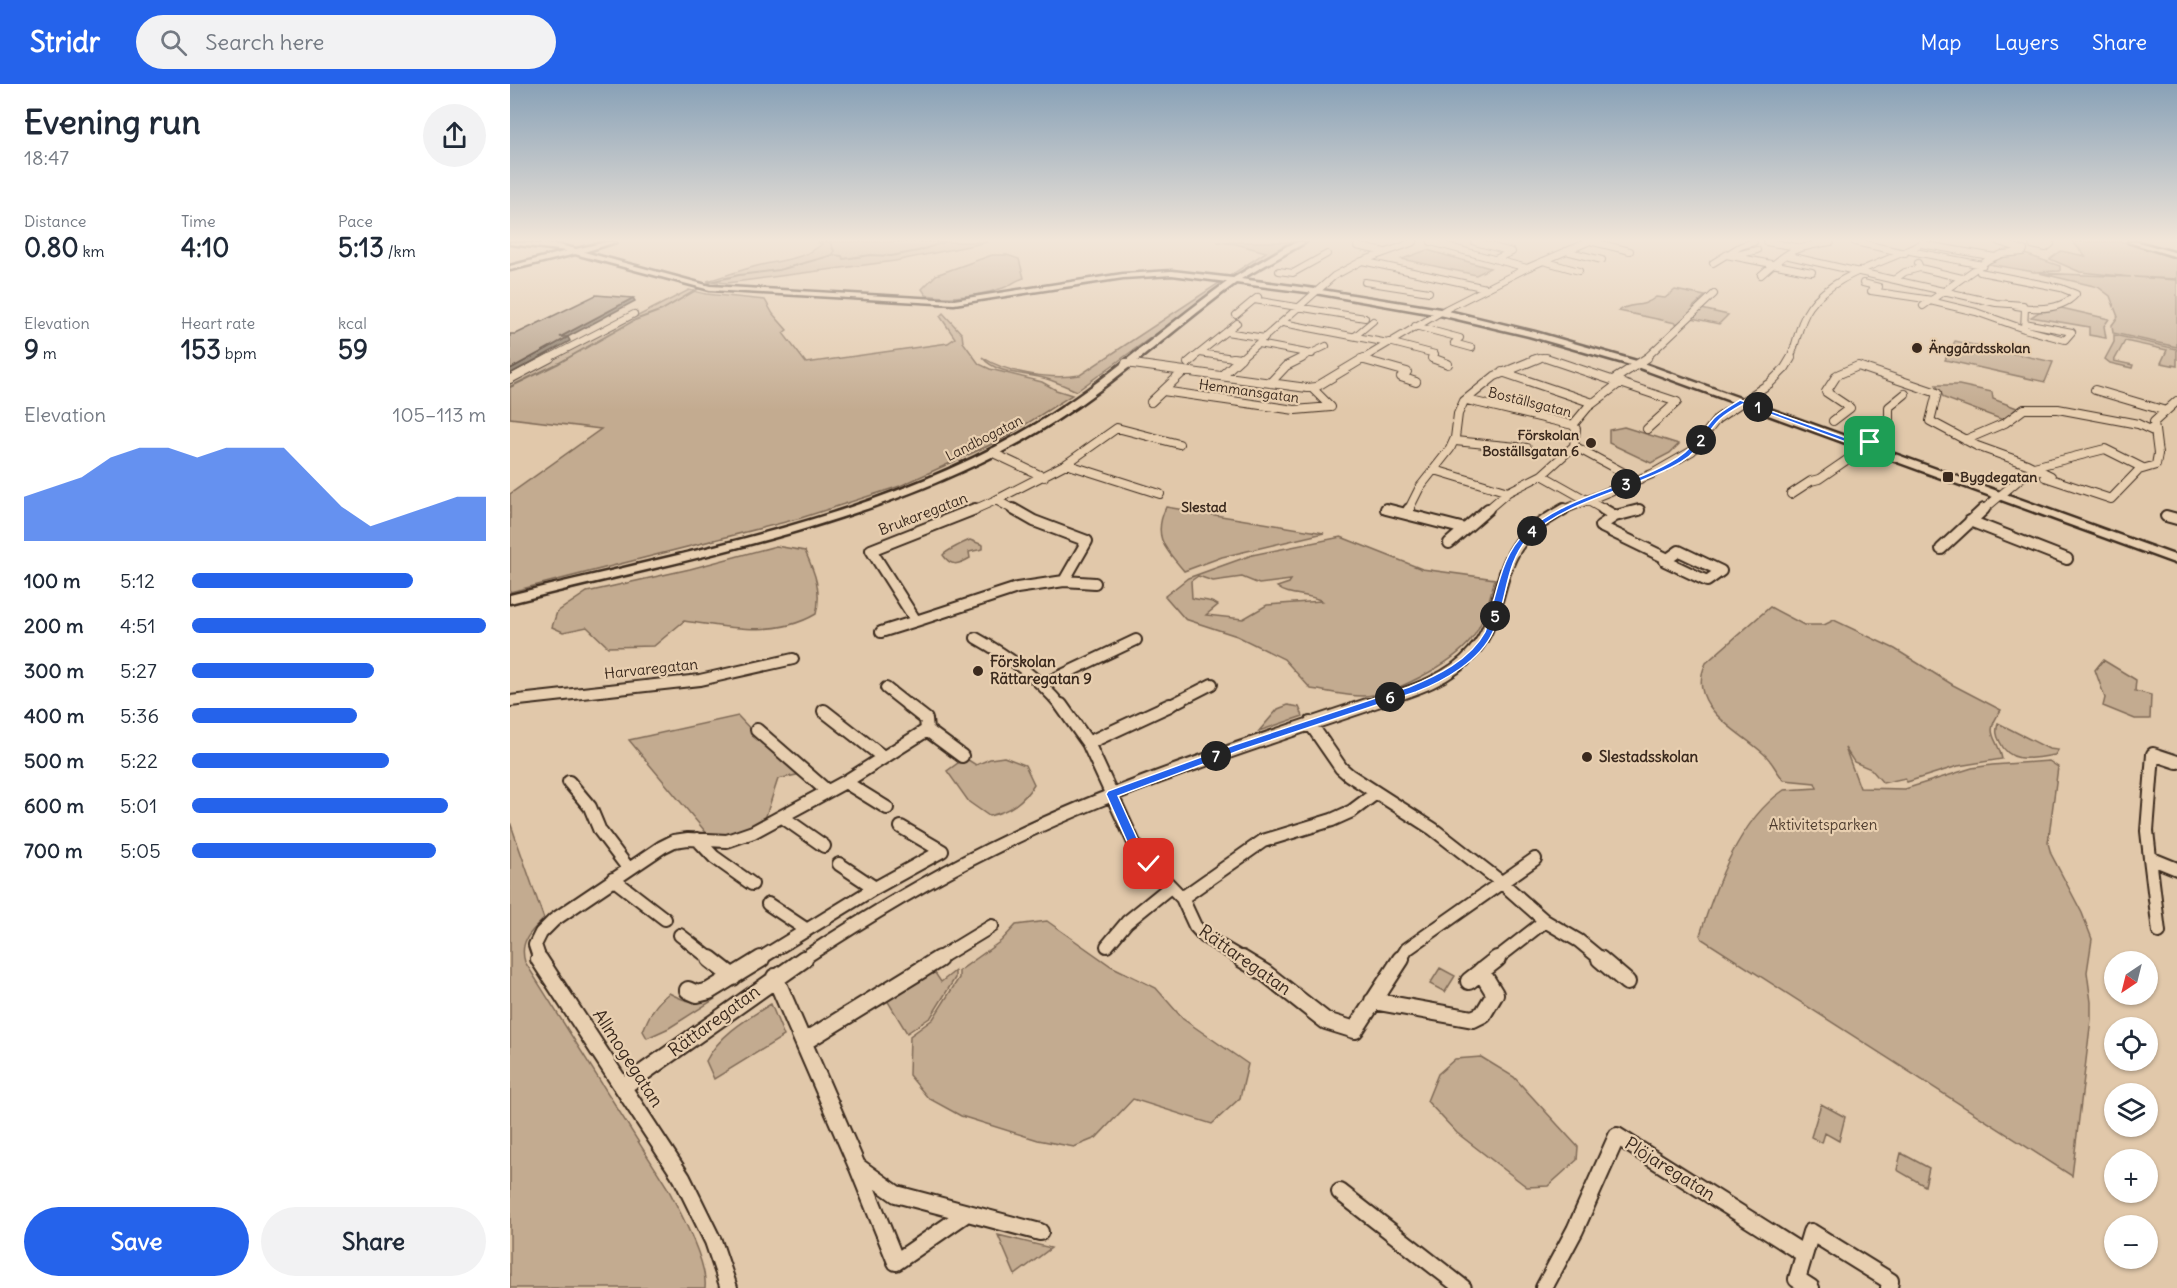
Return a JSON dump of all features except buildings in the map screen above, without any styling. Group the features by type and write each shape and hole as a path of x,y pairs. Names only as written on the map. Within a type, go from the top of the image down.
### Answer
{"street":[{"path":"882,298 946,302 988,298"},
{"name":"Landbogatan","path":"510,599 857,508 930,482 993,453 1050,420 1211,298"},
{"path":"1236,315 1256,298"},
{"path":"1257,298 1365,318"},
{"path":"1221,376 1283,323 1308,298"},
{"path":"1358,298 1440,312 1514,329 1637,364 2173,559"},
{"name":"Hemmansgatan","path":"1312,388 1415,326 1466,298"},
{"path":"1613,380 1652,355 1709,298"},
{"path":"1586,501 1657,472 1678,460 1695,449 1718,418 1770,384 1786,366 1809,306 1818,298"},
{"path":"1915,298 1968,310 2065,340 2072,332 2024,326"},
{"path":"1923,306 1934,298"},
{"path":"1977,298 2036,309 2065,303 2073,298"},
{"path":"2024,306 2024,326"},
{"path":"510,379 634,314"},
{"path":"1355,336 1373,321"},
{"path":"1188,363 1237,323"},
{"path":"1283,323 1388,342 1435,354 1431,359 1448,364"},
{"path":"1415,326 1461,338 1454,343 1472,348"},
{"path":"1226,332 1265,338"},
{"path":"1258,345 1312,354"},
{"name":"Hemmansgatan","path":"1270,383 1286,366 1326,346"},
{"path":"1200,353 1240,359"},
{"path":"1467,400 1480,387 1502,372 1543,357 1677,402 1647,429"},
{"path":"1361,359 1407,372 1401,377 1416,382"},
{"name":"Hemmansgatan","path":"1126,363 1312,388 1334,406 1319,410 1295,410 1163,391"},
{"path":"1833,421 1850,408 1826,393 1837,375 1858,366 1938,393 1930,421 1965,440 2051,479 2111,499 2144,468 2156,465 2159,459 2153,427 2177,401"},
{"name":"Hemmansgatan","path":"1151,402 1184,371"},
{"path":"1502,372 1593,403"},
{"path":"1573,425 1575,420 1593,403 1621,382"},
{"path":"2095,390 2166,411"},
{"path":"1791,495 1811,481 1819,479 1889,431 1887,409 1889,404 1905,394"},
{"name":"Boställsgatan","path":"1406,514 1415,494 1455,441 1459,409 1467,400 1573,425 1576,429 1574,446"},
{"path":"1965,440 2005,423 2024,409 2071,413 2153,427"},
{"name":"Brukaregatan","path":"916,621 871,550 939,525 1044,477 1119,427 1179,444"},
{"path":"1455,441 1527,448"},
{"path":"1449,543 1508,492 1542,475 1574,446 1624,473"},
{"path":"1941,549 1970,521 2032,470 2105,449 2144,468"},
{"path":"993,453 1044,477"},
{"path":"1066,464 1160,494"},
{"path":"1435,470 1508,492"},
{"path":"1542,475 1616,516"},
{"path":"996,500 1034,521 1087,541 1064,581"},
{"name":"Rättaregatan","path":"624,1086 775,977 934,878 1112,794 1310,723 1412,690 1454,669 1476,650 1489,633 1513,554 1527,534 1547,519 1586,501"},
{"path":"1385,509 1465,529"},
{"path":"1639,510 1616,516 1600,526 1668,559"},
{"path":"2166,516 2177,519"},
{"path":"1970,521 2067,559"},
{"path":"1679,551 1721,571 1707,581 1665,561 1668,559 1679,551"},
{"name":"Landbogatan","path":"510,604 634,568"},
{"path":"881,632 1017,588 1064,581 1095,583"},
{"name":"Rättaregatan","path":"976,638 1007,655 1043,684 1088,743 1134,843 1149,864 1182,898 1195,926 1205,937 1265,973 1326,1021 1354,1030 1407,949 1535,858"},
{"path":"1043,684 1136,640"},
{"name":"Harvaregatan","path":"510,701 700,680 793,659"},
{"path":"1088,743 1139,721 1212,684"},
{"path":"886,688 926,719 927,730 962,756"},
{"path":"824,711 883,757"},
{"path":"1310,723 1341,768 1433,829 1501,882 1545,921 1579,941 1627,982"},
{"path":"757,730 827,791"},
{"name":"Allmogegatan","path":"729,1288 713,1241 682,1178 539,959 535,945 541,933 554,920 628,868 674,841 697,839 727,841 753,832 784,818 927,730"},
{"path":"2159,932 2147,831 2153,754 2177,762"},
{"path":"569,782 590,807 600,831 628,868"},
{"path":"845,782 887,808"},
{"path":"1182,898 1263,841 1352,812 1376,793"},
{"path":"784,818 824,846"},
{"path":"688,990 703,993 733,977 875,888 942,851 901,827"},
{"path":"697,839 714,857 752,884"},
{"path":"714,857 727,841"},
{"path":"2150,858 2177,869"},
{"path":"838,864 875,888"},
{"path":"613,879 665,919"},
{"path":"1107,946 1127,922 1170,887"},
{"path":"768,904 807,930"},
{"path":"1373,1001 1473,1019 1482,1014 1495,994 1475,976 1545,921"},
{"path":"804,1042 992,926"},
{"path":"680,935 733,977"},
{"name":"Rättaregatan","path":"775,977 896,1262 967,1213"},
{"name":"Plöjaregatan","path":"1544,1288 1575,1230 1617,1136 1804,1254"},
{"path":"857,1166 896,1194 1040,1232"},
{"path":"1340,1192 1463,1288"},
{"path":"1811,1288 1797,1279 1811,1232 1890,1281 1889,1288"}],"green space":[{"path":"673,298 747,298 765,300 773,314 787,330 783,333 806,363 948,343 955,338 940,316 943,313 962,334 963,342 979,364 1042,382 1072,395 1001,440 900,486 801,518 510,592 510,494 601,429 510,418 510,381"},
{"path":"1196,298 1205,298 1077,391 1047,379 1003,370 988,363 982,357 1003,367 1029,374 1056,377 1080,375"},
{"path":"1654,298 1703,298 1693,307 1728,315 1719,324 1692,318 1685,325 1619,311 1628,306"},
{"path":"2111,298 2177,298 2177,347 2113,333 2112,325 2118,317"},
{"path":"2057,307 2109,319 2104,326 2106,338 2089,335 2089,327 2031,317"},
{"path":"2114,335 2177,349 2177,366 2161,363 2167,350 2125,341 2114,361 2133,365 2132,368 2110,363 2105,359 2114,342"},
{"path":"1955,341 2053,362 2045,382 1945,360"},
{"path":"1936,385 1959,385 1992,392 1993,399 2017,408 2003,420 1944,398"},
{"path":"1624,427 1679,444 1670,453 1651,463 1609,443 1609,430"},
{"path":"1166,507 1324,533 1222,557 1184,571 1163,542 1160,526"},
{"path":"1341,537 1422,569 1495,579 1486,611 1476,633 1450,659 1420,677 1388,691 1374,695 1349,695 1311,689 1284,659 1237,636 1185,619 1165,596 1188,578 1252,555","holes":["1198,576 1213,581 1242,577 1259,584 1291,580 1277,587 1287,592 1322,601 1267,605 1243,619 1206,615 1218,605 1192,598 1191,581"]},
{"path":"970,540 983,545 983,549 969,552 970,558 958,563 949,562 943,555 952,549"},
{"path":"776,546 805,551 814,575 818,590 816,614 801,621 785,626 752,629 684,621 654,646 608,647 587,627 563,632 552,627 557,612 587,592 690,569"},
{"name":"Aktivitetsparken","path":"1770,607 1804,625 1824,625 1834,620 1895,649 1953,685 2001,710 1992,731 2002,759 1958,766 1907,782 1905,778 1883,783 1871,769 1854,762 1845,748 1860,788 1905,789 1972,768 1992,765 2049,761 2058,767 2048,843 2051,854 2082,913 2092,939 2087,972 2091,1019 2072,1176 1702,939 1700,935 1722,875 1731,855 1754,818 1784,790 1817,788 1815,783 1784,780 1764,754 1717,716 1703,692 1701,678 1706,663"},
{"path":"2103,660 2136,680 2135,691 2151,695 2150,719 2135,719 2103,706 2105,698 2095,670"},
{"path":"1288,705 1299,707 1303,716 1259,731 1278,709"},
{"path":"738,716 772,752 782,757 801,774 778,779 764,822 732,835 709,836 629,740"},
{"path":"1998,723 2049,749 2058,750 2055,755 2016,757 2004,749 2000,742 1997,733"},
{"path":"1004,757 1025,765 1034,784 1015,805 989,816 969,802 947,771 965,758 976,765 990,759"},
{"path":"510,822 544,919 527,938 523,949 525,962 667,1187 685,1222 702,1264 705,1288 510,1288"},
{"path":"1047,921 1111,966 1156,988 1183,1019 1248,1064 1240,1098 1212,1124 1133,1099 1096,1138 1074,1147 1038,1140 961,1116 928,1098 909,1075 910,1036 933,1019 959,978 959,971 1001,941 1016,925"},
{"path":"1440,968 1455,976 1445,992 1430,984"},
{"path":"933,970 941,982 955,971 955,978 931,1017 907,1033 887,1000"},
{"path":"669,993 691,1001 714,994 715,999 669,1028 647,1038 643,1031 648,1020 656,1006"},
{"path":"771,1004 784,1036 714,1079 706,1061 718,1043 734,1028"},
{"path":"1481,1057 1514,1077 1578,1147 1577,1160 1548,1186 1527,1187 1457,1133 1427,1101 1438,1074 1455,1059"},
{"path":"1821,1104 1845,1117 1839,1141 1825,1133 1822,1143 1811,1137"},
{"path":"1901,1153 1929,1168 1925,1186 1897,1170"},
{"path":"998,1235 1051,1248 1015,1275"}],"waterway":[{"path":"510,387 559,363 635,320 662,310 682,298"}],"place":[{"name":"Änggårdsskolan","path":"1917,348"},
{"name":"Förskolan Boställsgatan 6","path":"1591,443"},
{"name":"Bygdegatan","path":"1948,477"},
{"name":"Förskolan Rättaregatan 9","path":"978,671"},
{"name":"Slestadsskolan","path":"1587,757"}],"district":[{"name":"Slestad","path":"1204,507"}],"route":[{"path":"1149,864 1134,843 1112,794 1238,748 1412,690 1454,669 1481,644 1489,633 1507,566 1527,534 1547,519 1572,507 1668,467 1695,449 1718,418 1734,407 1743,402 1864,447 1870,442"}]}
